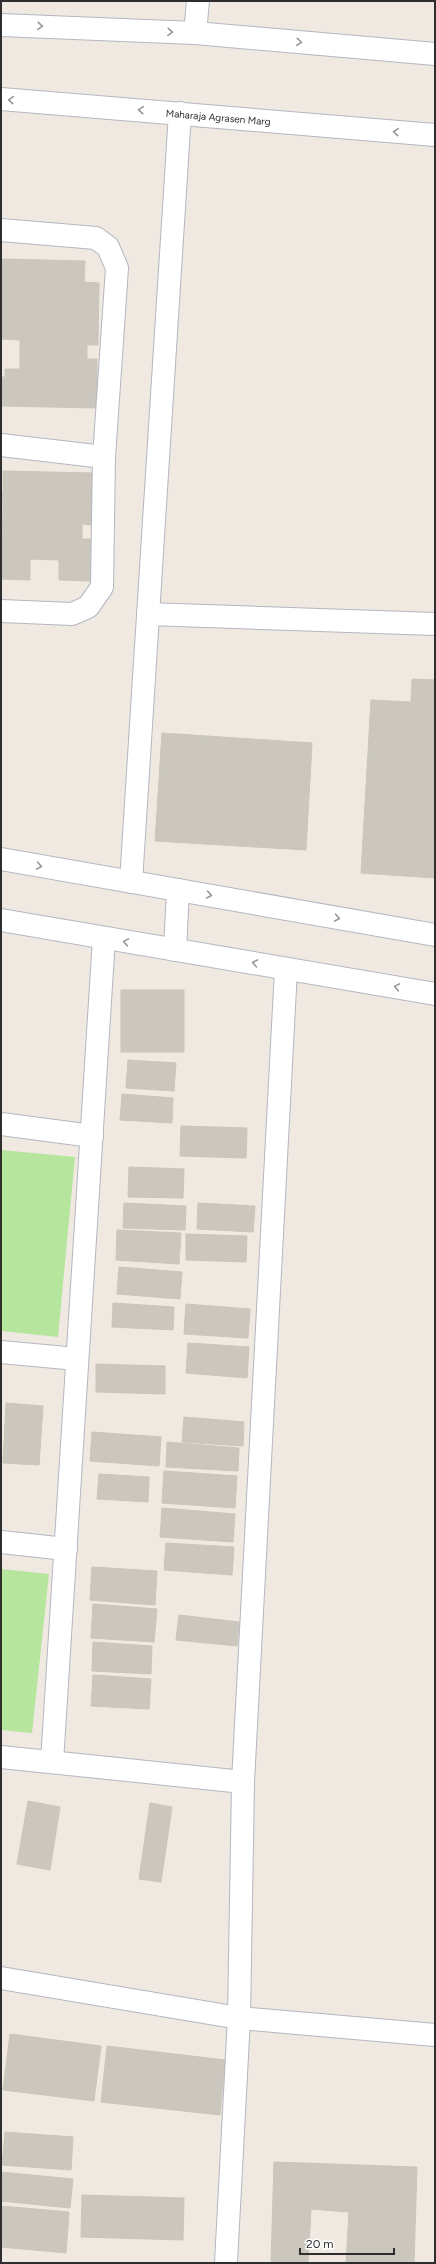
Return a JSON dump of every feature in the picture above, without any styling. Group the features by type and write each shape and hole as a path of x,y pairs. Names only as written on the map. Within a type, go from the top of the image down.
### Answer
{"street":[{"path":"196,33 198,1"},
{"path":"1,24 196,33 435,54"},
{"name":"Maharaja Agrasen Marg","path":"1,99 435,135"},
{"path":"131,882 180,113"},
{"path":"1,230 96,238 108,247 118,268 104,457 102,587 88,607 72,614 1,611"},
{"path":"1,445 104,457"},
{"path":"148,614 435,624"},
{"path":"1,859 435,935"},
{"path":"175,950 178,890"},
{"path":"1,920 435,994"},
{"path":"52,1762 104,938"},
{"path":"226,2263 239,2018 244,1782 286,969"},
{"path":"1,1124 92,1136"},
{"path":"1,1352 78,1359"},
{"path":"1,1542 66,1549"},
{"path":"1,1757 244,1782"},
{"path":"1,1978 239,2018 435,2035"}],"green space":[{"path":"1,1150 75,1157 58,1337 1,1331"},
{"path":"1,1569 49,1574 32,1733 1,1730"}],"building":[{"path":"1,259 85,261 84,282 99,283 98,345 87,345 87,359 97,359 97,408 1,406 1,377 5,377 5,369 20,369 20,340 1,339"},
{"path":"3,471 93,473 92,525 82,524 82,539 92,539 91,581 59,580 59,560 30,559 30,580 1,579 3,502 1,502 1,492 3,492"},
{"path":"412,679 435,680 435,878 361,873 371,700 411,702"},
{"path":"162,733 312,743 306,850 155,841"},
{"path":"121,990 184,990 184,1052 121,1052"},
{"path":"128,1060 176,1063 174,1091 126,1088"},
{"path":"122,1094 173,1098 172,1123 120,1120"},
{"path":"181,1126 247,1128 246,1158 180,1156"},
{"path":"129,1167 184,1169 183,1198 128,1197"},
{"path":"124,1203 186,1206 185,1230 123,1228"},
{"path":"198,1203 255,1206 253,1232 197,1229"},
{"path":"117,1230 181,1233 179,1264 116,1260"},
{"path":"186,1234 247,1236 246,1262 186,1260"},
{"path":"119,1267 182,1272 180,1299 117,1294"},
{"path":"113,1303 174,1307 173,1330 112,1327"},
{"path":"186,1304 250,1309 248,1338 184,1334"},
{"path":"188,1343 249,1347 247,1378 186,1373"},
{"path":"96,1364 165,1366 165,1394 96,1392"},
{"path":"6,1403 43,1406 39,1465 3,1463"},
{"path":"184,1417 244,1422 243,1446 182,1442"},
{"path":"92,1432 161,1437 159,1466 90,1461"},
{"path":"167,1442 239,1448 238,1471 166,1467"},
{"path":"164,1471 237,1476 235,1508 162,1503"},
{"path":"99,1474 149,1477 148,1502 97,1499"},
{"path":"162,1508 235,1514 233,1542 160,1537"},
{"path":"166,1543 234,1547 232,1575 164,1570"},
{"path":"92,1567 157,1571 155,1605 90,1600"},
{"path":"93,1604 157,1609 154,1642 91,1638"},
{"path":"179,1615 239,1622 237,1646 176,1640"},
{"path":"93,1642 152,1646 151,1674 92,1671"},
{"path":"93,1675 151,1679 149,1709 91,1706"},
{"path":"28,1801 60,1807 50,1870 17,1864"},
{"path":"150,1803 172,1807 161,1882 139,1879"},
{"path":"10,2034 101,2046 94,2101 3,2090"},
{"path":"107,2046 225,2060 220,2115 101,2102"},
{"path":"5,2132 73,2137 71,2170 2,2165"},
{"path":"274,2162 417,2167 414,2263 346,2263 349,2212 311,2209 308,2263 271,2263"},
{"path":"1,2172 73,2179 70,2208 1,2201"},
{"path":"82,2195 184,2198 183,2240 81,2237"},
{"path":"1,2206 69,2212 66,2253 1,2247"}]}
